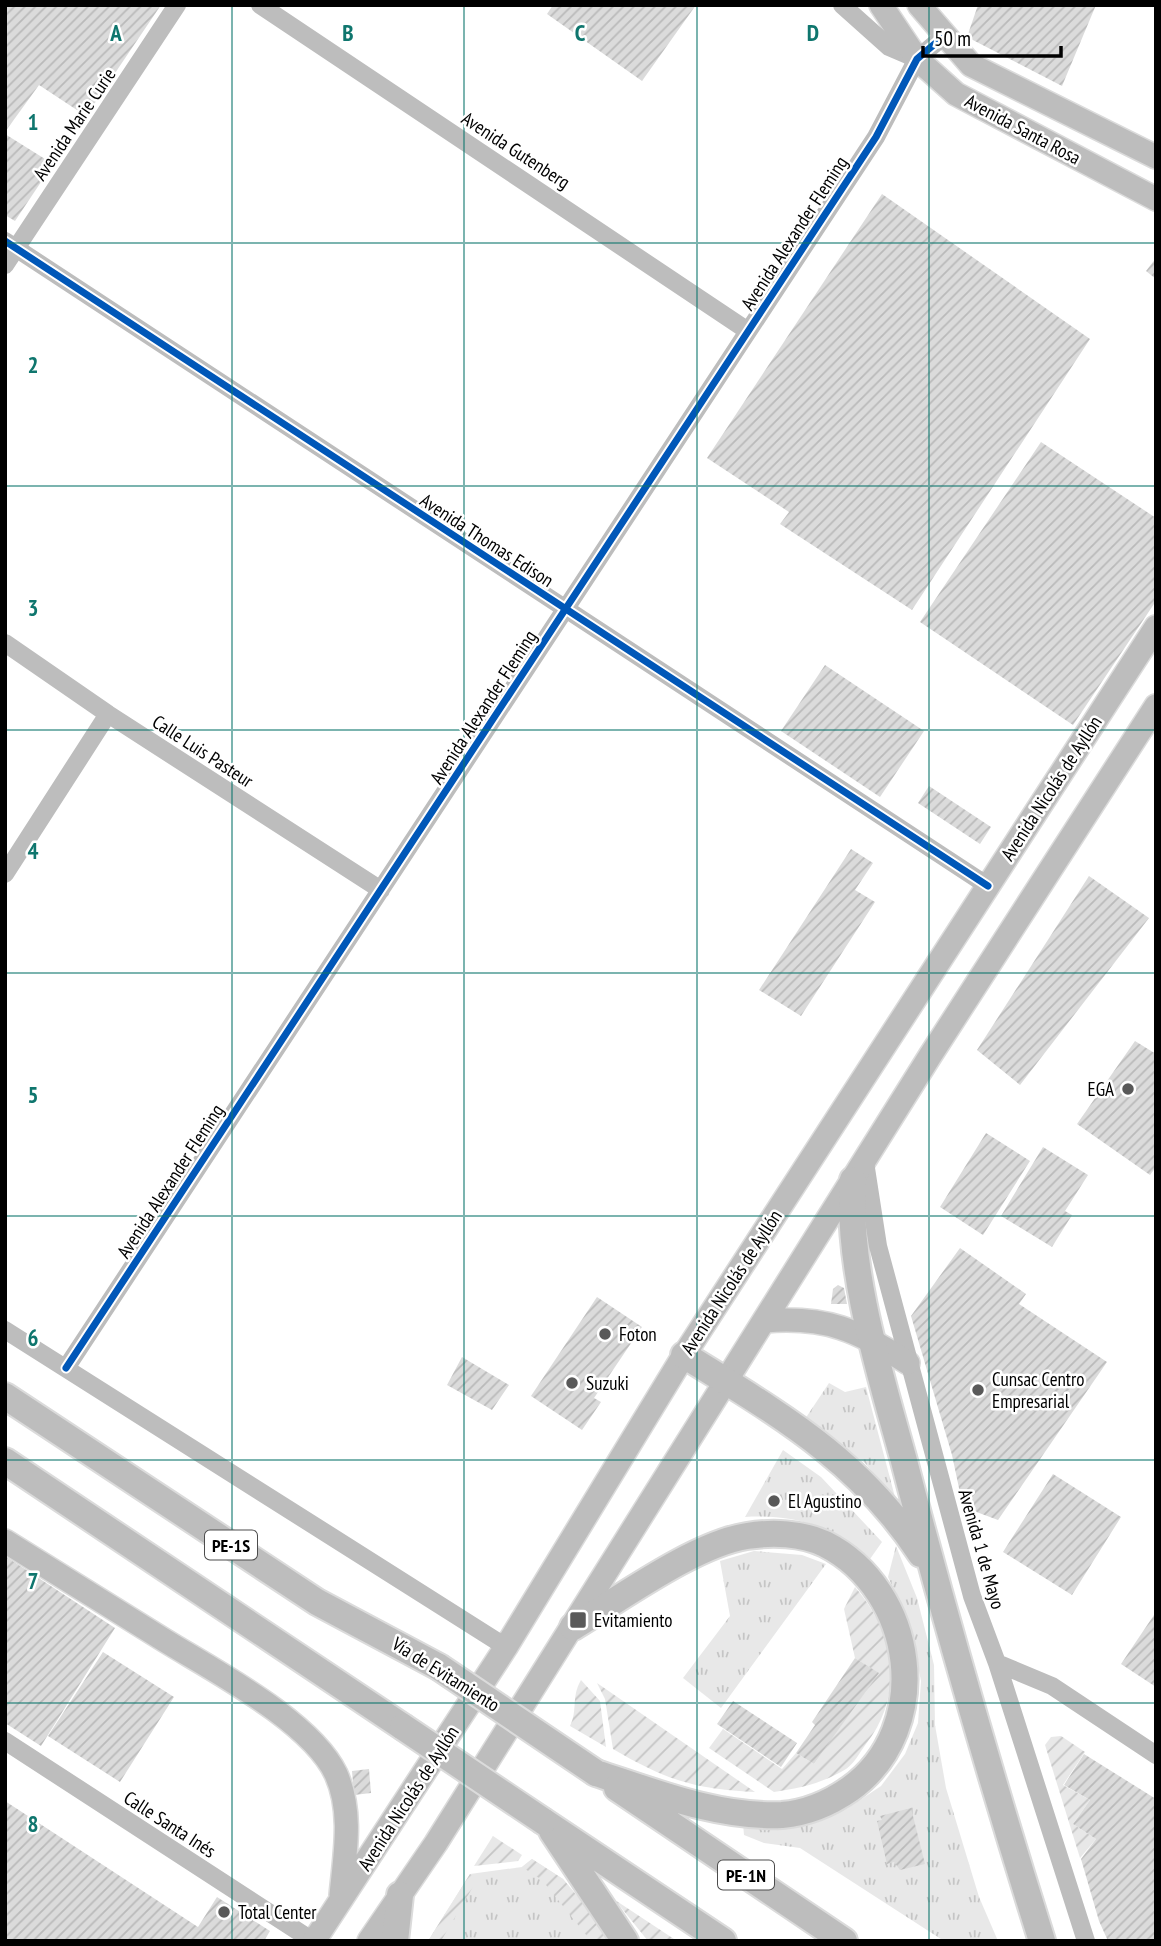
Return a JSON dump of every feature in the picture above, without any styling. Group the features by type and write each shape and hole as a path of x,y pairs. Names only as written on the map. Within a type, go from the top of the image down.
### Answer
{"highway":[{"path":"859,1171 852,1217 858,1266 874,1340 936,1584 985,1759 1042,1941"},
{"path":"684,1355 813,1438 862,1479 904,1528 936,1584"},
{"name":"Vía de Evitamiento","path":"5,1396 317,1602 439,1667 844,1941"},
{"name":"PE-1S","path":"5,1461 545,1822"},
{"path":"573,1627 717,1545 748,1536 788,1535 826,1545 859,1570 888,1609 904,1654 901,1712 883,1756 857,1784 813,1808 783,1815 754,1815 692,1802 596,1773"},
{"path":"545,1822 625,1941"},
{"path":"545,1822 723,1941"},
{"path":"396,1941 400,1895"}],"main road":[{"name":"Avenida Santa Rosa","path":"881,5 917,59 956,94 1156,199"},
{"name":"Avenida Santa Rosa","path":"919,5 971,65 1156,157"},
{"name":"Avenida Nicolás de Ayllón","path":"314,1941 506,1647 684,1355 1156,627"},
{"path":"369,1941 573,1627 930,1056 1156,706"},
{"path":"765,1321 820,1321 838,1325 874,1340 908,1363"},
{"path":"5,1541 242,1689 312,1740 335,1771 344,1797 347,1828 340,1901"}],"street":[{"name":"Avenida Marie Curie","path":"5,265 11,244 177,5"},
{"name":"Avenida Gutenberg","path":"260,5 748,331"},
{"path":"842,5 889,47 917,59 944,37"},
{"name":"Avenida Alexander Fleming","path":"66,1368 876,137 917,59"},
{"name":"Avenida Thomas Edison","path":"11,244 988,886"},
{"name":"Calle Luis Pasteur","path":"5,643 108,714 381,890"},
{"path":"5,874 108,714"},
{"name":"Avenida 1 de Mayo","path":"859,1171 971,1597 997,1663 1086,1941"},
{"path":"5,1330 506,1647"},
{"path":"997,1663 1052,1686 1156,1755"},
{"name":"Calle Santa Inés","path":"5,1741 314,1941"}],"green space":[{"path":"829,1383 845,1392 866,1387 896,1501 865,1463 803,1422"},
{"path":"783,1450 821,1477 882,1542 870,1559 827,1530 796,1520 745,1517"},
{"path":"896,1546 917,1598 934,1665 935,1725 946,1788 979,1897 998,1941 944,1941 800,1848 764,1843 744,1835 743,1823 815,1821 848,1808 881,1786 905,1754 918,1723 921,1681 909,1622 888,1577"},
{"path":"754,1551 802,1555 826,1564 721,1708 683,1678 730,1616 720,1561"},
{"path":"855,1587 869,1605 886,1644 890,1684 886,1705 878,1725 849,1767 803,1787 774,1792 709,1748 723,1729 782,1769 796,1753 814,1764 878,1673 855,1658 844,1609"},
{"path":"581,1680 600,1701 606,1747 570,1726"},
{"path":"597,1683 755,1792 681,1781 613,1749 605,1699"},
{"path":"1061,1736 1085,1752 1063,1785 1090,1800 1073,1824 1096,1839 1080,1858 1045,1745 1051,1737"},
{"path":"493,1836 522,1855 518,1861 474,1866"},
{"path":"532,1859 563,1879 615,1941 428,1941 470,1874 522,1867"},
{"path":"532,1859 563,1879 615,1941 591,1941 542,1880 522,1867"},
{"path":"470,1874 477,1880 441,1941 428,1941"},
{"path":"615,1900 677,1941 648,1941"}],"building":[{"path":"5,5 161,5 86,116 39,85 5,132"},
{"path":"553,5 696,5 642,81 547,14"},
{"path":"978,5 1096,5 1062,86 967,37"},
{"path":"5,134 53,164 15,221 5,215"},
{"path":"882,194 1090,339 912,610 780,524 789,512 707,458"},
{"path":"1156,258 1156,279 1146,271"},
{"path":"1041,442 1156,518 1156,601 1073,725 920,622"},
{"path":"825,665 924,731 880,797 781,731"},
{"path":"929,786 991,827 980,844 918,803"},
{"path":"851,849 873,863 855,890 875,902 801,1016 759,990"},
{"path":"1089,876 1149,918 1020,1085 977,1050"},
{"name":"EGA","path":"1135,1041 1156,1054 1156,1167 1150,1175 1077,1124"},
{"path":"986,1133 1030,1161 983,1235 940,1207"},
{"path":"1043,1147 1088,1175 1065,1211 1072,1215 1052,1247 1001,1216"},
{"name":"Cunsac Centro Empresarial","path":"960,1248 1026,1294 1019,1304 1107,1362 998,1520 963,1507 952,1455 911,1316"},
{"path":"838,1285 844,1288 847,1304 831,1304 833,1289"},
{"path":"597,1297 642,1327 594,1398 601,1402 582,1430 531,1396"},
{"path":"462,1357 509,1385 492,1410 447,1385"},
{"path":"1053,1474 1121,1517 1072,1595 1003,1552"},
{"path":"5,1556 115,1628 41,1746 5,1723"},
{"path":"1156,1612 1156,1687 1121,1664"},
{"path":"103,1652 174,1697 120,1782 48,1736"},
{"path":"855,1658 879,1673 814,1764 796,1753 815,1725 812,1722"},
{"path":"733,1701 797,1743 781,1767 717,1724"},
{"path":"1084,1754 1156,1799 1156,1941 1108,1941 1099,1921 1081,1859 1096,1839 1073,1824 1090,1800 1064,1785"},
{"path":"369,1769 371,1793 354,1795 352,1771"},
{"path":"5,1801 198,1927 217,1897 270,1931 264,1941 5,1941"},
{"path":"911,1808 925,1864 900,1870 894,1862 887,1864 877,1821 882,1820 880,1816"}],"cycle path":[{"path":"66,1368 876,137 917,59 944,36"},
{"path":"5,241 988,886"}],"place":[{"name":"EGA","path":"1128,1089"},
{"name":"Foton","path":"605,1334"},
{"name":"Suzuki","path":"572,1383"},
{"name":"Cunsac Centro Empresarial","path":"978,1390"},
{"name":"El Agustino","path":"774,1501"},
{"name":"Evitamiento","path":"578,1620"},
{"name":"Total Center","path":"224,1912"}]}
